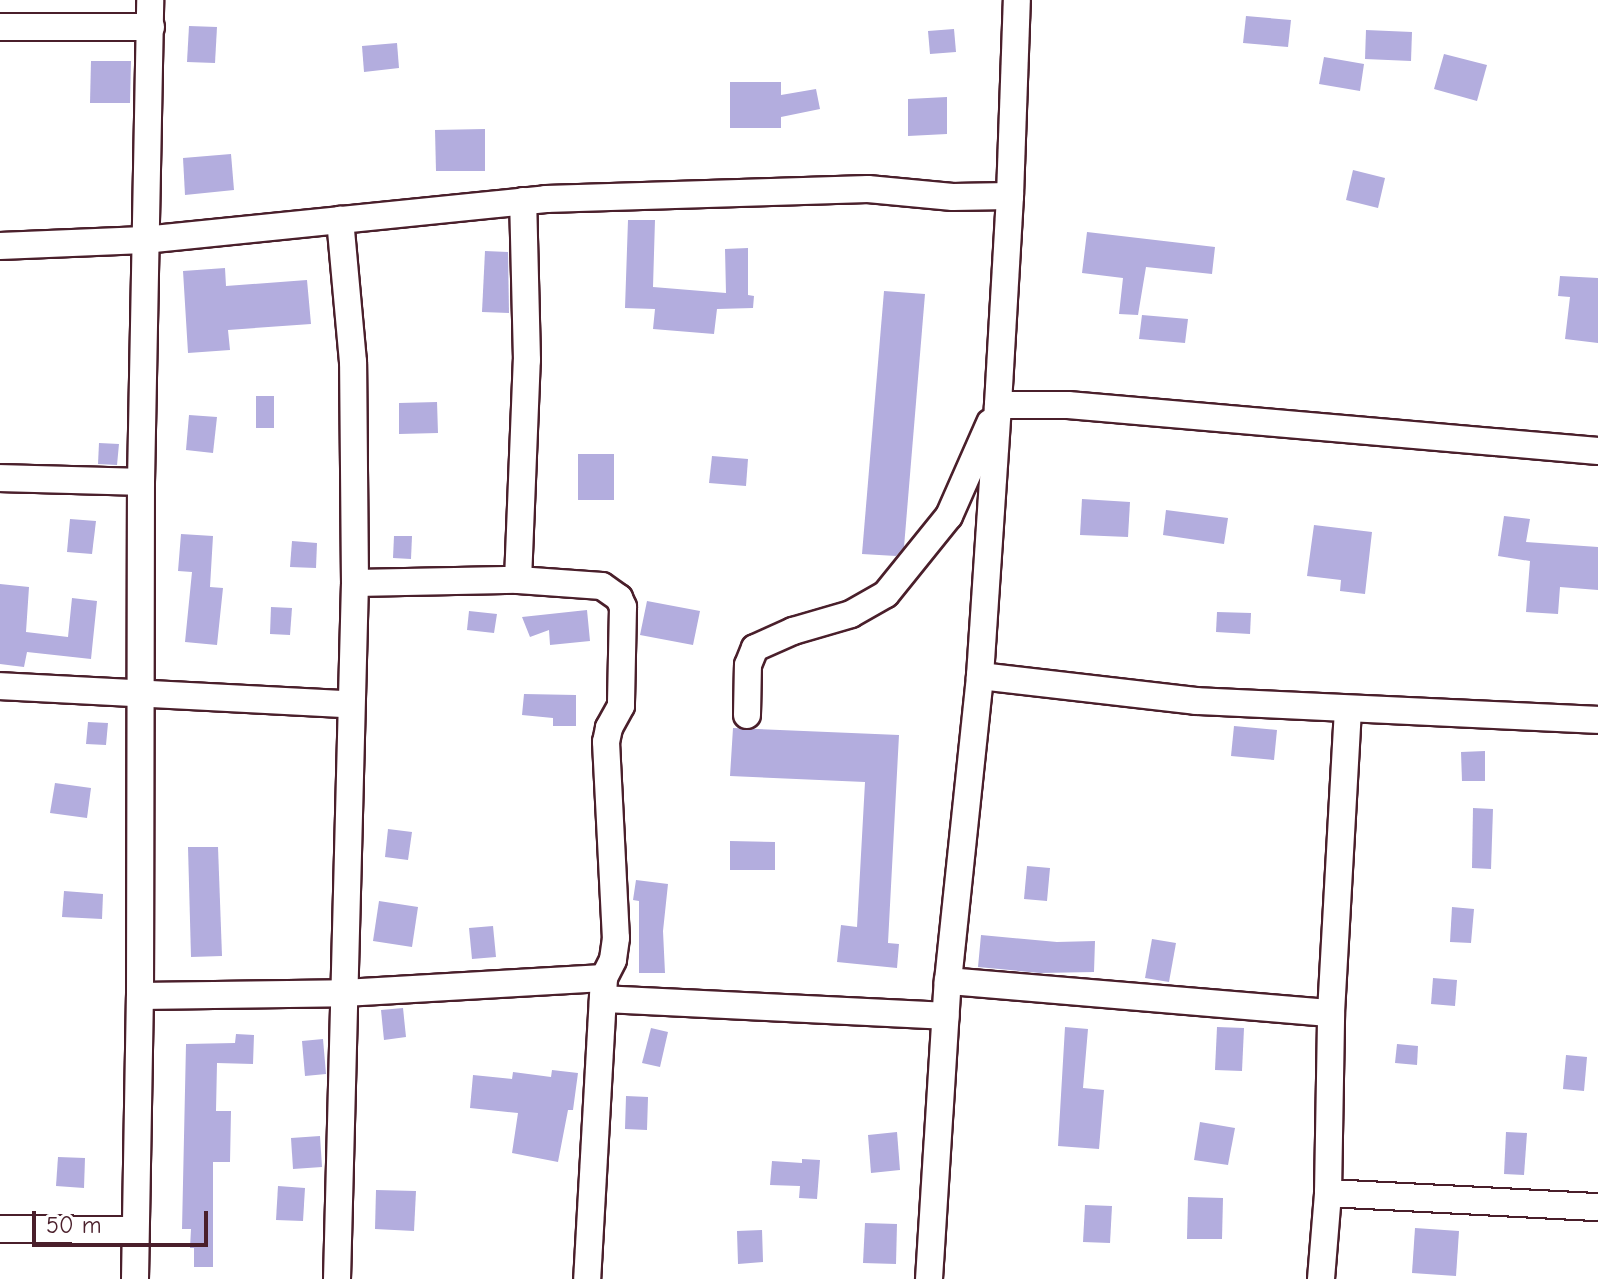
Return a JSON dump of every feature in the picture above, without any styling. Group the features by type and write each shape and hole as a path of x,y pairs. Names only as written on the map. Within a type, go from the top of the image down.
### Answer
{"street":[{"path":"135,1279 140,996 141,482 150,0"},
{"path":"929,1279 948,981 980,676 1010,196 1017,0"},
{"path":"0,27 151,27"},
{"path":"0,246 144,240 523,201 868,189 953,197 1010,196"},
{"path":"518,580 527,360 523,201"},
{"path":"337,1279 349,704 355,583 353,362 340,220"},
{"path":"998,405 1083,406 1598,451"},
{"path":"747,715 748,665 755,648 793,631 851,614 886,594 949,516 998,405"},
{"path":"0,478 141,482"},
{"path":"355,583 518,580 602,586 619,598 623,607 621,706 609,728 606,742 616,938 613,960 603,988 587,1279"},
{"path":"980,676 1196,701 1598,720"},
{"path":"0,686 349,704"},
{"path":"1321,1279 1328,1193 1331,1013 1348,710"},
{"path":"948,981 1331,1013"},
{"path":"140,996 603,988 946,1016"},
{"path":"1328,1193 1598,1207"},
{"path":"0,1229 135,1230"}],"building":[{"path":"1246,16 1291,20 1288,47 1243,43"},
{"path":"189,26 217,27 215,63 187,62"},
{"path":"954,29 956,52 930,54 928,31"},
{"path":"1366,30 1412,32 1411,61 1365,59"},
{"path":"397,43 399,68 364,72 362,46"},
{"path":"1444,54 1487,65 1477,101 1434,89"},
{"path":"1324,57 1364,64 1360,91 1319,84"},
{"path":"91,61 131,61 130,103 90,103"},
{"path":"730,82 781,82 781,95 816,89 820,109 781,117 781,128 730,128"},
{"path":"947,97 947,134 908,136 908,99"},
{"path":"485,129 485,171 436,171 435,130"},
{"path":"231,154 234,190 185,195 183,158"},
{"path":"1353,170 1385,178 1378,208 1346,200"},
{"path":"628,220 655,220 653,287 726,293 725,249 748,248 748,295 754,296 753,308 717,309 714,334 653,329 655,309 625,308"},
{"path":"1087,232 1215,247 1212,274 1146,267 1138,315 1119,314 1123,278 1082,273"},
{"path":"485,251 508,252 509,313 482,312"},
{"path":"225,268 226,286 307,280 311,324 228,330 230,350 188,353 183,271"},
{"path":"1560,276 1598,278 1598,343 1565,339 1570,297 1558,296"},
{"path":"884,291 925,294 904,547 896,556 862,554"},
{"path":"1142,315 1188,319 1185,343 1139,339"},
{"path":"256,396 274,396 274,428 256,428"},
{"path":"437,402 438,433 399,434 399,403"},
{"path":"189,415 217,417 213,453 186,450"},
{"path":"99,443 119,444 117,465 98,464"},
{"path":"578,454 614,454 614,500 578,500"},
{"path":"712,456 748,459 746,486 709,483"},
{"path":"1082,499 1130,502 1128,537 1080,535"},
{"path":"1166,510 1228,518 1224,544 1163,535"},
{"path":"1504,516 1530,519 1526,542 1598,547 1598,590 1560,587 1558,614 1526,612 1530,561 1498,556"},
{"path":"70,519 96,521 92,554 67,552"},
{"path":"1314,525 1372,532 1365,594 1340,591 1341,580 1307,576"},
{"path":"181,534 213,536 210,587 223,588 217,645 185,642 192,572 178,571"},
{"path":"394,536 412,536 411,559 393,558"},
{"path":"292,541 317,543 316,568 290,567"},
{"path":"0,584 29,587 26,632 68,637 72,598 97,601 91,659 27,652 24,667 0,664"},
{"path":"647,601 700,611 693,645 640,635"},
{"path":"271,607 292,608 290,635 270,634"},
{"path":"587,610 590,641 550,645 549,630 530,637 522,617"},
{"path":"469,611 497,614 494,633 467,630"},
{"path":"1217,612 1251,613 1250,634 1216,632"},
{"path":"524,694 576,695 576,726 553,726 553,718 522,715"},
{"path":"88,722 108,723 106,745 86,744"},
{"path":"1234,726 1277,730 1274,760 1231,756"},
{"path":"733,728 899,735 888,943 899,944 897,968 837,962 841,925 857,927 865,782 730,776"},
{"path":"1485,751 1485,781 1462,781 1461,752"},
{"path":"55,783 91,788 87,818 50,813"},
{"path":"1473,808 1493,809 1491,869 1472,868"},
{"path":"388,829 412,832 408,860 385,857"},
{"path":"730,841 775,842 775,870 730,870"},
{"path":"188,847 218,847 222,956 191,957"},
{"path":"1027,866 1050,868 1047,901 1024,899"},
{"path":"636,880 668,884 663,931 665,973 639,973 639,901 633,900"},
{"path":"64,891 103,894 102,919 62,917"},
{"path":"379,901 418,907 412,947 373,941"},
{"path":"1452,907 1474,909 1471,943 1450,942"},
{"path":"493,926 496,957 472,959 469,928"},
{"path":"981,935 1057,942 1095,941 1094,972 1040,973 978,967"},
{"path":"1152,939 1176,943 1169,982 1145,978"},
{"path":"1433,978 1457,980 1455,1006 1431,1004"},
{"path":"403,1008 406,1037 384,1040 381,1010"},
{"path":"1065,1027 1088,1029 1083,1088 1104,1090 1099,1149 1058,1146"},
{"path":"1217,1027 1244,1028 1242,1071 1215,1070"},
{"path":"651,1028 668,1032 660,1067 642,1063"},
{"path":"236,1034 254,1035 253,1064 217,1063 216,1111 231,1111 230,1162 213,1162 213,1267 194,1267 194,1248 190,1248 191,1229 182,1229 186,1044 235,1043"},
{"path":"323,1039 326,1074 305,1076 302,1041"},
{"path":"1397,1044 1418,1046 1417,1065 1395,1063"},
{"path":"1566,1055 1587,1057 1584,1091 1563,1089"},
{"path":"552,1070 578,1073 573,1110 568,1110 558,1162 512,1153 518,1113 470,1108 473,1075 512,1079 513,1072 551,1077"},
{"path":"626,1096 648,1097 647,1130 625,1129"},
{"path":"1200,1122 1235,1128 1228,1165 1194,1160"},
{"path":"897,1132 900,1170 871,1173 868,1135"},
{"path":"1506,1132 1527,1133 1524,1175 1504,1174"},
{"path":"320,1136 322,1167 293,1169 291,1138"},
{"path":"58,1157 85,1158 84,1188 56,1186"},
{"path":"802,1159 820,1160 817,1199 799,1198 800,1186 770,1185 772,1161 802,1163"},
{"path":"278,1186 305,1188 303,1221 276,1220"},
{"path":"376,1190 416,1191 414,1231 375,1229"},
{"path":"1188,1197 1223,1198 1222,1239 1187,1239"},
{"path":"1085,1205 1112,1206 1110,1243 1083,1242"},
{"path":"865,1223 897,1224 896,1264 863,1263"},
{"path":"1415,1228 1459,1231 1456,1276 1412,1273"},
{"path":"762,1230 763,1262 738,1264 737,1231"}]}
